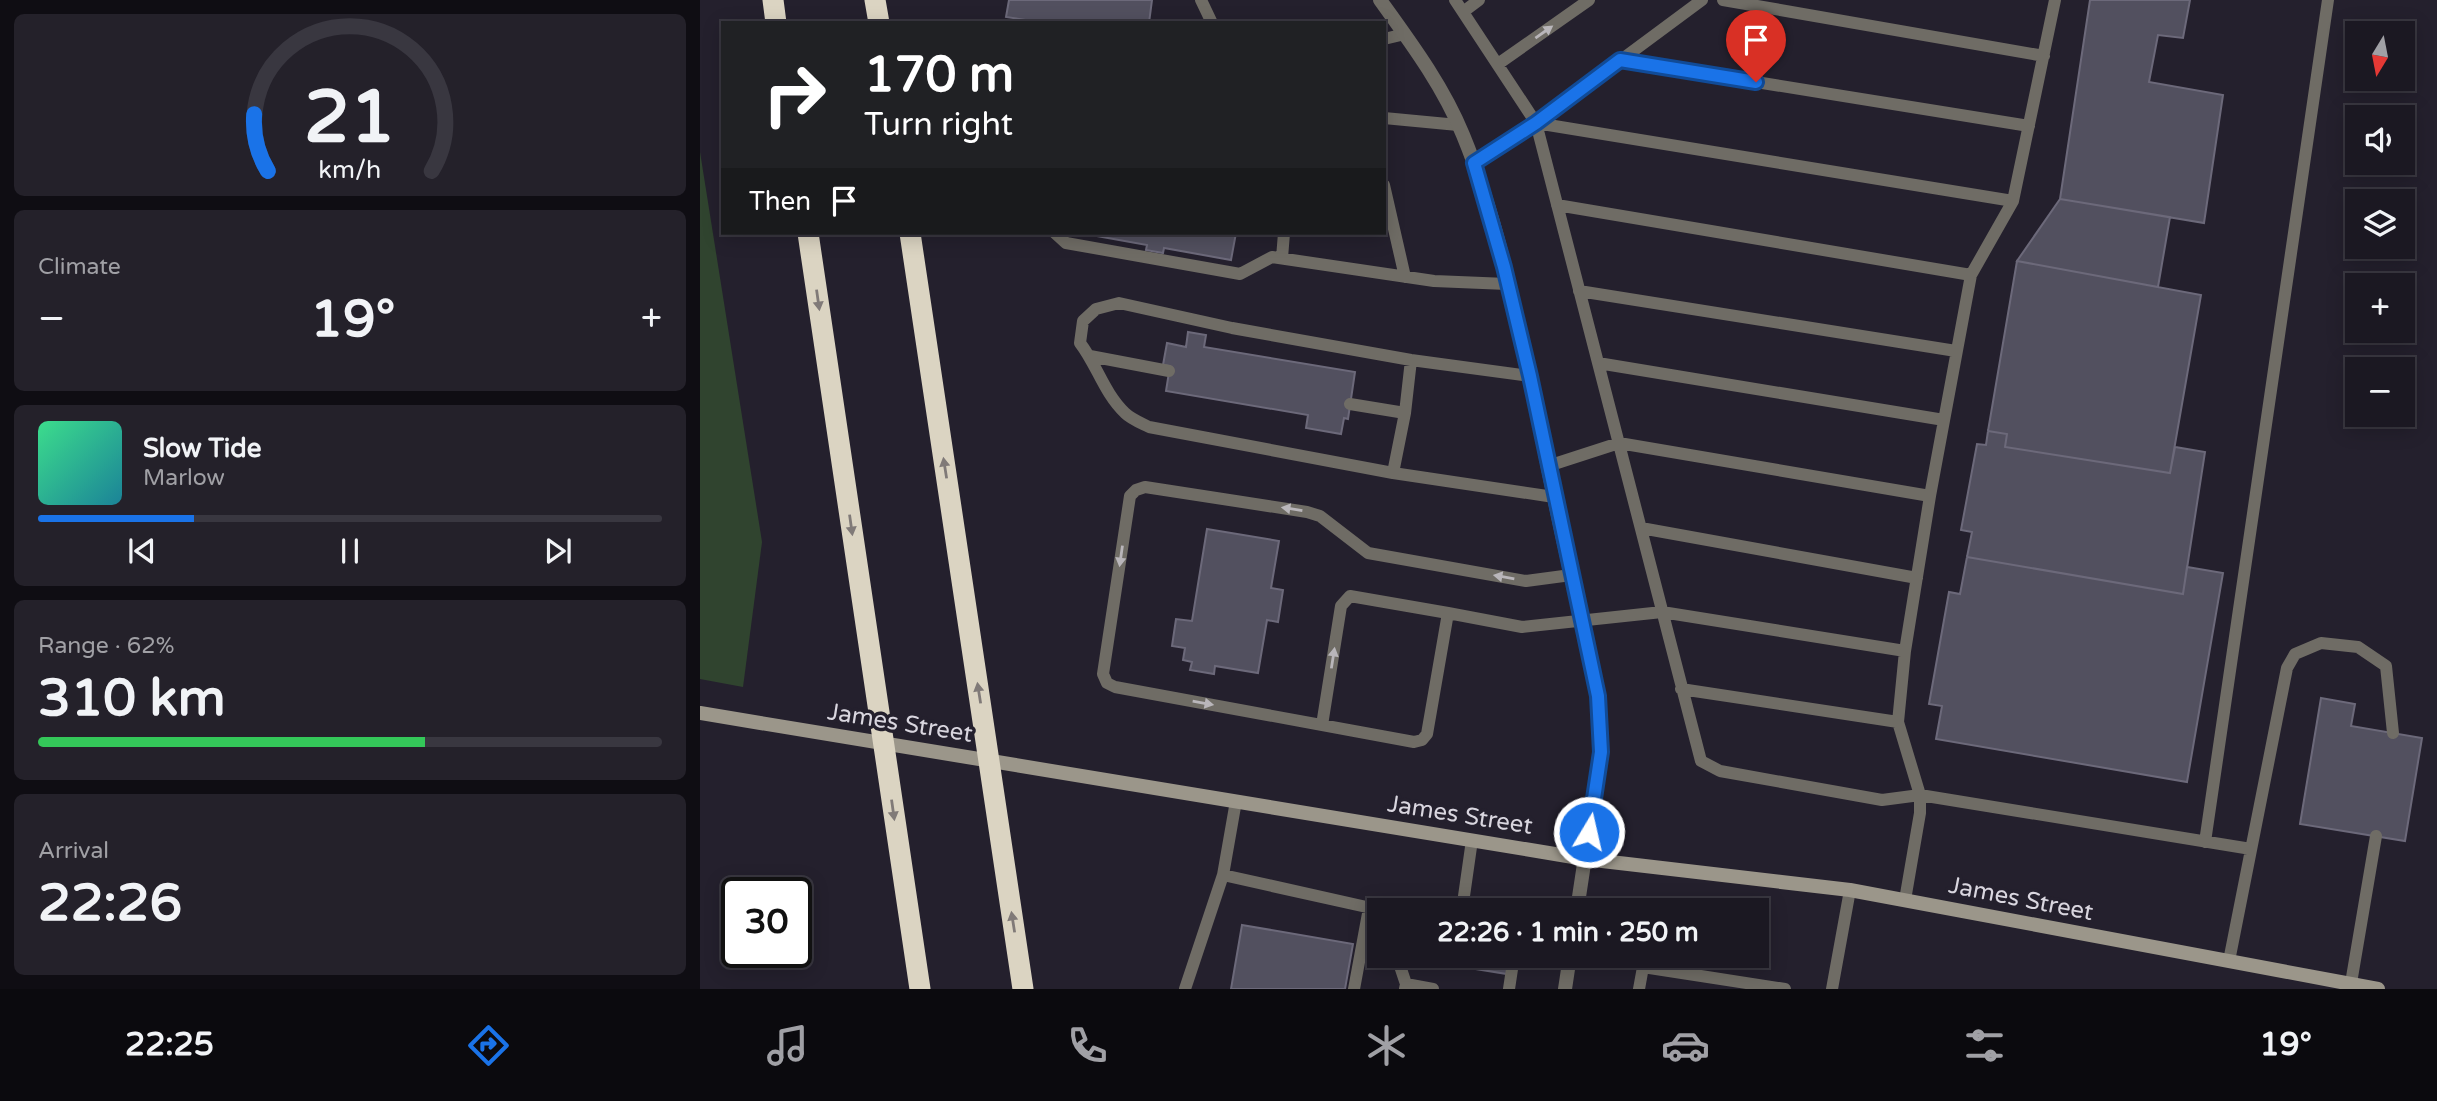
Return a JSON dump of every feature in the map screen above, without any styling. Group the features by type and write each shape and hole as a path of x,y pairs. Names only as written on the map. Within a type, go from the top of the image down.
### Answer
{"highway":[{"path":"773,0 776,21"},
{"path":"875,0 879,21"},
{"path":"808,235 920,989"},
{"path":"910,235 1023,989"}],"street":[{"path":"1380,0 1441,90 1474,163 1530,376 1598,696 1601,728 1601,752 1579,898"},
{"name":"James Street","path":"700,713 1585,859 1850,890 2350,986 2378,989"},
{"path":"1565,989 1568,968"}],"lane":[{"path":"1201,0 1211,21"},
{"path":"1455,0 1536,123 1681,689 1702,761 1720,771 1882,800 1920,795 2251,849"},
{"path":"1463,12 1479,0"},
{"path":"1498,64 1589,0"},
{"path":"1474,163 1536,123 1702,0"},
{"path":"1723,0 2043,56"},
{"path":"1905,900 1920,813 1920,795 1898,722 1905,651 1930,496 1972,275 2013,201 2055,0"},
{"path":"2205,842 2328,0"},
{"path":"1386,39 1405,34"},
{"path":"1620,60 2029,126"},
{"path":"1386,118 1458,125"},
{"path":"1536,123 2013,201"},
{"path":"1386,194 1405,276"},
{"path":"1558,205 1972,275"},
{"path":"1057,235 1066,243 1240,274 1272,257 1434,281 1507,284"},
{"path":"1282,258 1284,235"},
{"path":"1579,291 1956,351"},
{"path":"1530,376 1411,360 1232,328 1119,303 1096,309 1083,321 1080,343 1090,356 1110,396 1126,415 1149,427 1393,473 1554,497"},
{"path":"1090,356 1169,371"},
{"path":"1393,473 1405,413 1411,360"},
{"path":"1598,363 1944,420"},
{"path":"1350,404 1405,413"},
{"path":"1548,466 1619,443 1930,496"},
{"path":"1448,613 1427,734 1422,740 1414,742 1115,687 1107,683 1103,674 1130,496 1145,487 1307,512 1320,516 1368,554 1526,581 1571,575"},
{"path":"1641,528 1917,578"},
{"path":"1322,725 1341,606 1350,596 1522,627 1662,612 1905,651"},
{"path":"2229,961 2287,668 2295,654 2320,643 2358,648 2386,666 2393,733"},
{"path":"1681,689 1898,722"},
{"path":"1185,989 1223,875 1236,801"},
{"path":"2350,986 2376,836"},
{"path":"1464,898 1472,840"},
{"path":"1223,875 1367,907"},
{"path":"1832,989 1850,890"},
{"path":"1354,989 1367,937"},
{"path":"1639,989 1643,967 1785,989"},
{"path":"1400,968 1405,987 1433,989"},
{"path":"1509,989 1512,968"}],"green space":[{"path":"700,152 762,542 743,687 700,679"}],"building":[{"path":"1009,0 1152,0 1149,21 1032,21 1006,17"},
{"path":"2090,0 2190,0 2183,38 2158,35 2149,82 2223,95 2204,223 2060,199"},
{"path":"2060,199 2170,217 2158,287 2017,261"},
{"path":"1091,235 1236,235 1231,260 1164,248 1163,253 1146,250 1147,245"},
{"path":"2017,261 2201,295 2170,473 2005,447 2007,434 1988,431"},
{"path":"1188,332 1206,335 1204,347 1355,372 1348,419 1344,418 1341,434 1306,428 1308,415 1166,391 1170,366 1163,365 1167,343 1186,347"},
{"path":"1988,431 2007,434 2005,447 2170,473 2175,447 2205,452 2183,594 1967,557 1972,532 1961,530 1977,444 1986,445"},
{"path":"1207,529 1279,541 1271,588 1283,590 1278,622 1267,620 1258,673 1215,666 1214,674 1190,670 1192,662 1183,660 1185,648 1172,646 1176,619 1192,621"},
{"path":"1967,557 2183,594 2187,567 2223,573 2187,782 1936,739 1942,706 1929,704 1949,592 1960,594"},
{"path":"2321,698 2355,704 2351,726 2422,738 2405,841 2300,824"},
{"path":"1242,925 1353,944 1345,989 1231,989"},
{"path":"1469,968 1508,968 1507,974"}],"route":[{"path":"1589,832 1601,752 1598,696 1530,376 1504,267 1474,163 1536,123 1620,60 1756,82"}]}
